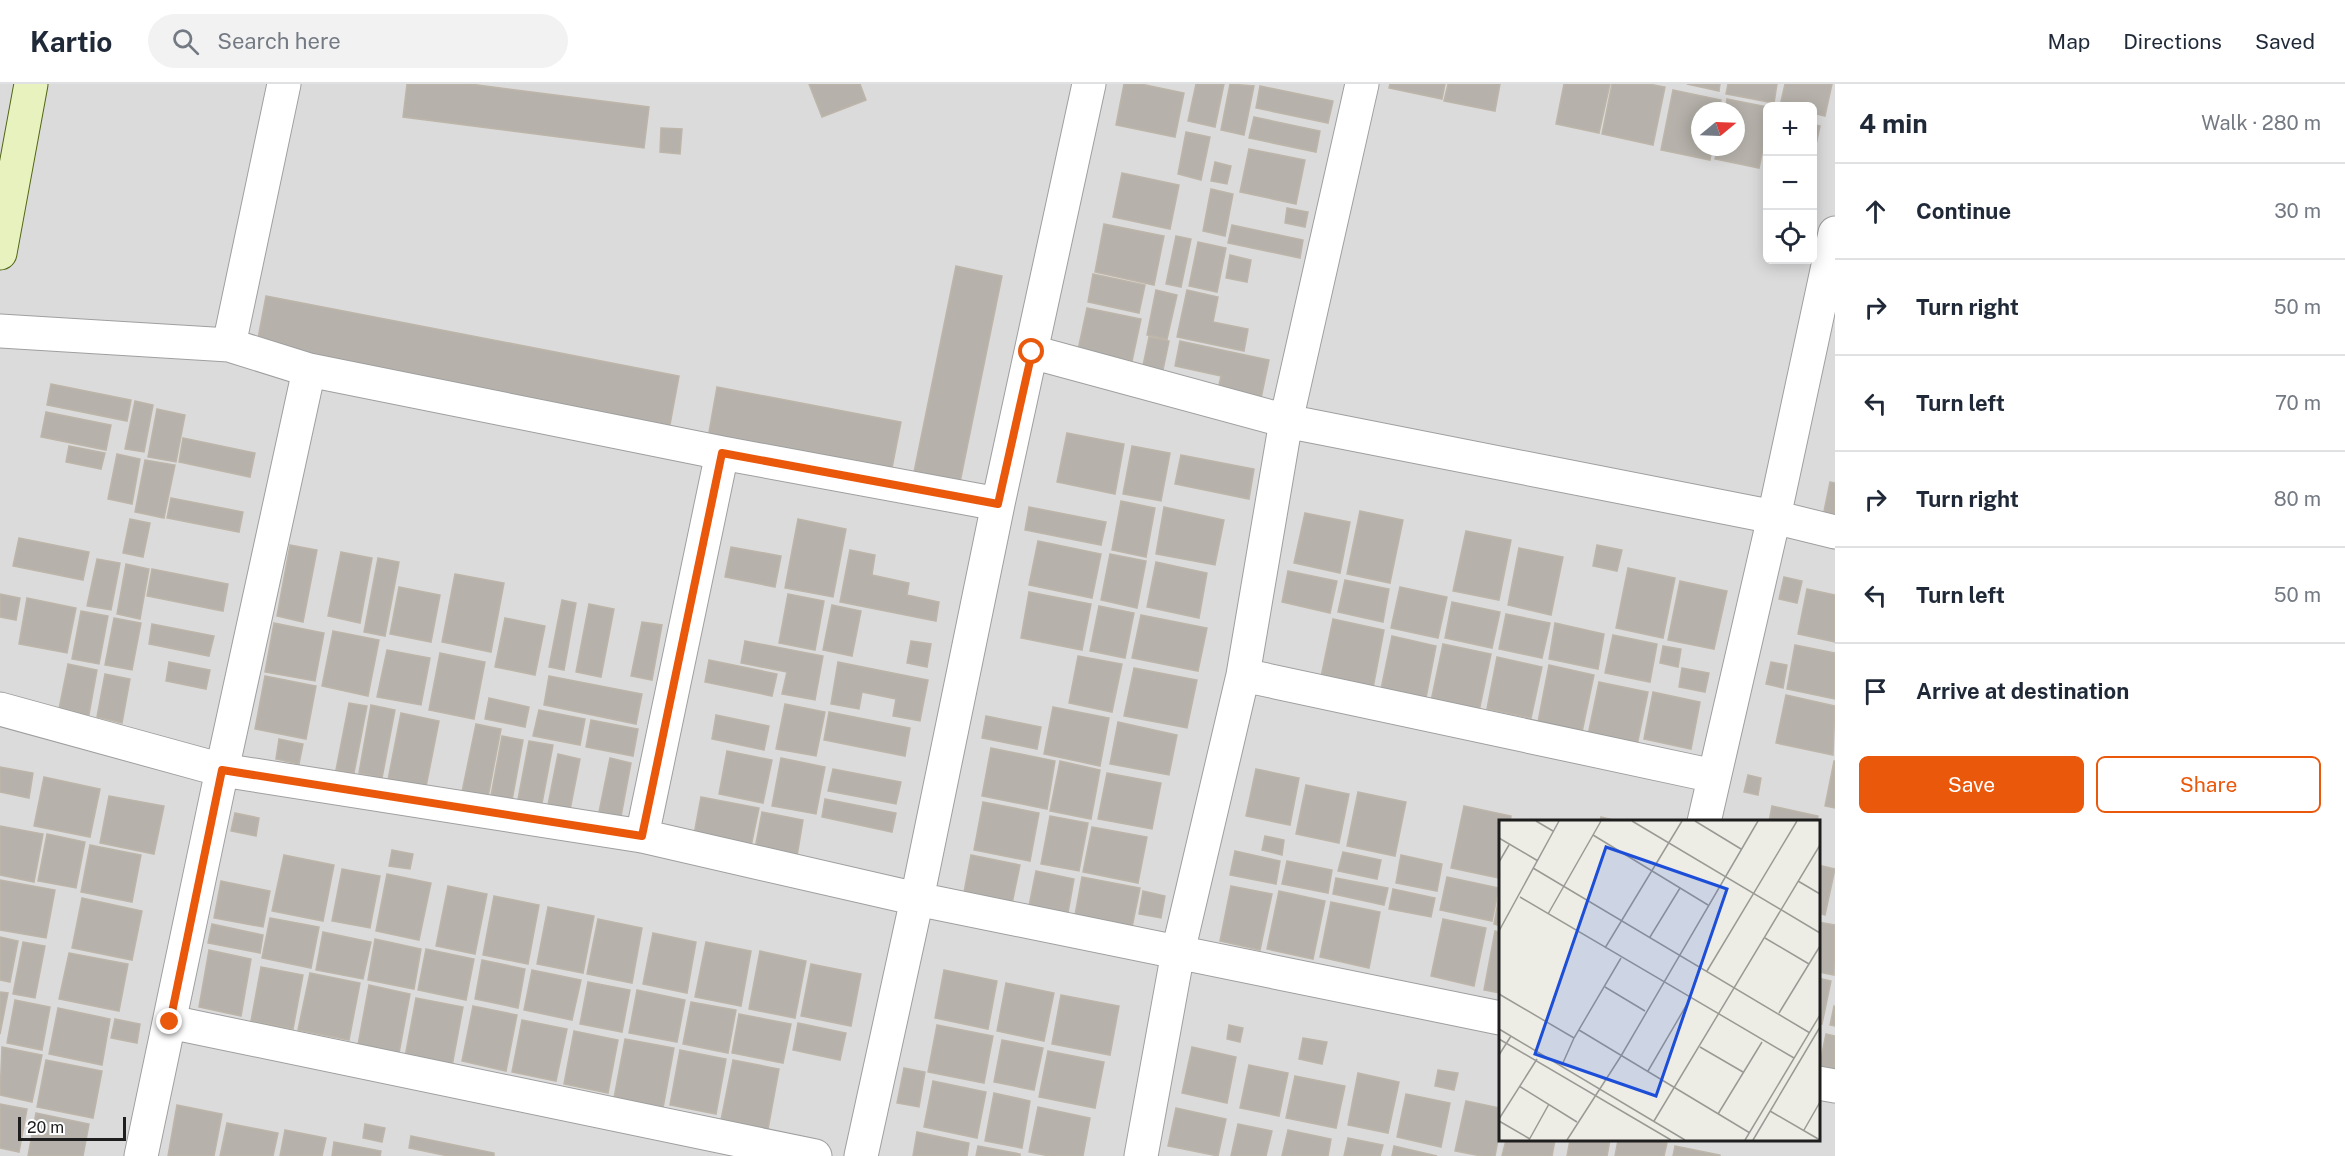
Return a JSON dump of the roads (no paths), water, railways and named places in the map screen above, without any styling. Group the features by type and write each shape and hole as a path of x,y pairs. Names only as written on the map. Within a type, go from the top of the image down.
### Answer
{"main road":[{"path":"0,253 32,84"}],"street":[{"path":"229,345 284,84"},
{"path":"861,1156 1089,84"},
{"path":"1141,1156 1178,952 1243,675 1286,421 1362,84"},
{"path":"1704,820 1774,517 1835,233"},
{"path":"0,331 229,345 309,370 722,453 998,504"},
{"path":"1032,352 1286,421 1774,517 1835,532"},
{"path":"141,1156 309,370"},
{"path":"642,836 722,453"},
{"path":"1243,675 1714,776"},
{"path":"0,709 222,770 642,836 917,899 1499,1018"},
{"path":"170,1022 815,1156"},
{"path":"1820,1083 1835,1086"}]}
